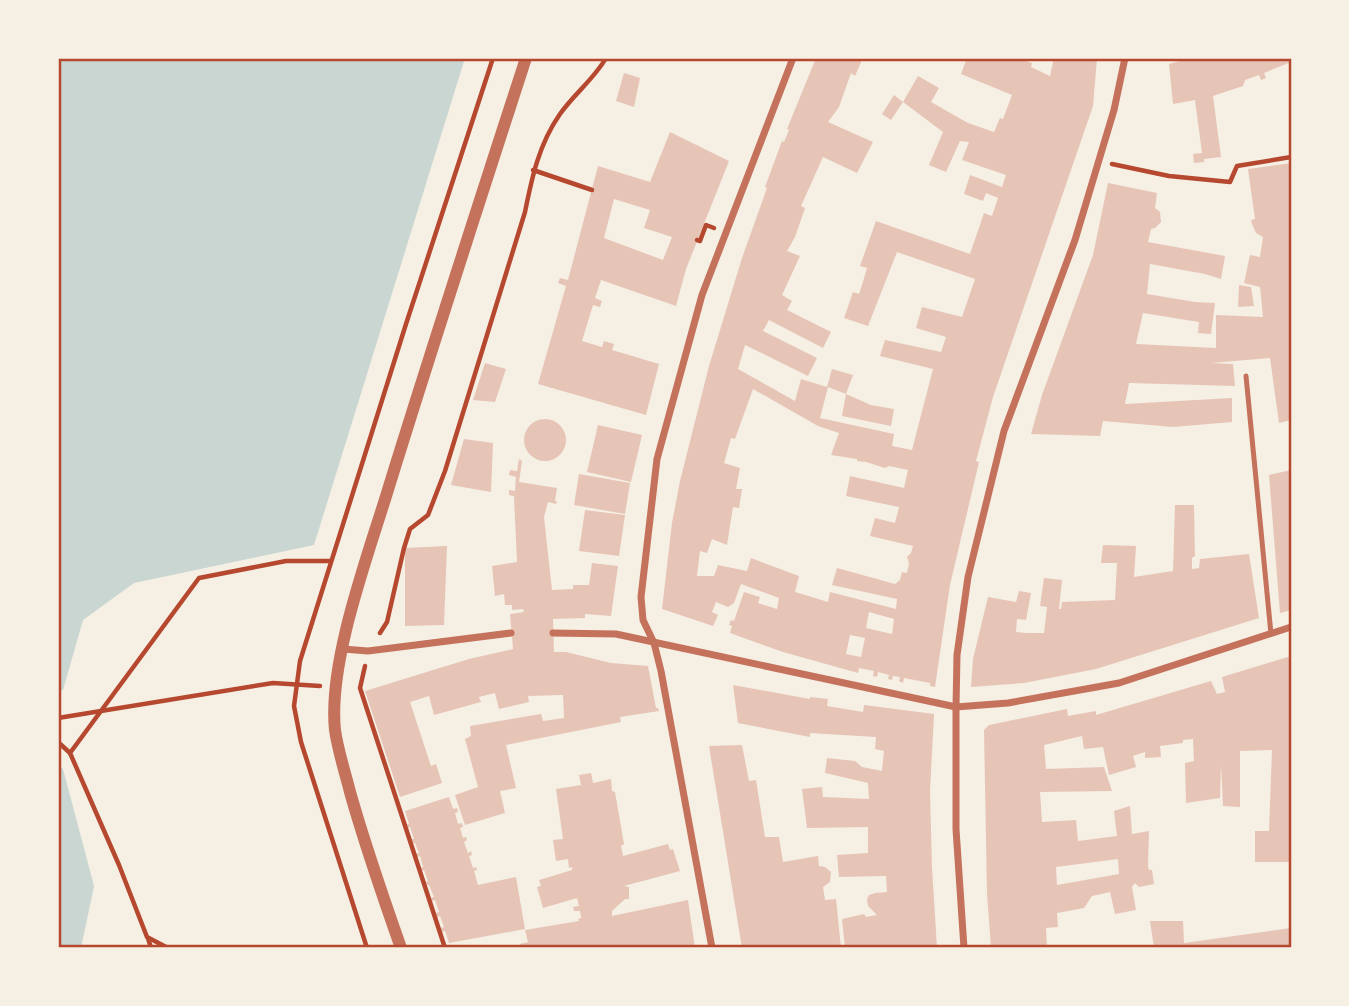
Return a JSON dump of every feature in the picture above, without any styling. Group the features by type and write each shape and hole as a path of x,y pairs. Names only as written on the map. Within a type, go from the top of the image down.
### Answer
{"street":[{"path":"401,948 376,876 335,731 337,687 343,649 370,549 437,329 526,58"},
{"path":"712,948 662,671 654,643 643,620 641,597 657,459 702,295 793,58"},
{"path":"964,948 956,829 956,707 957,656 968,577 1004,430 1075,240 1114,110 1125,58"},
{"path":"553,633 616,634 956,707 1008,703 1119,683 1291,627"},
{"path":"343,649 368,651 511,633"}],"lane":[{"path":"1246,376 1271,634"}],"path":[{"path":"367,948 300,741 294,706 296,684 300,661 330,561 493,58"},
{"path":"445,948 360,688 368,651 387,622 410,529 428,515 445,471 525,212 533,170 543,141 561,113 606,58"},
{"path":"1099,161 1169,176 1230,182 1237,166 1291,157"},
{"path":"533,170 592,190"},
{"path":"697,240 700,241 706,225"},
{"path":"70,753 199,578 286,561 330,561"},
{"path":"58,718 273,683 337,687"},
{"path":"58,742 70,753 119,865 150,948"},
{"path":"147,937 168,948"}],"shaded area":[{"path":"58,58 465,58 314,545 134,583 83,620 63,690 58,691"},
{"path":"58,765 63,769 94,886 81,948 58,948"}],"building":[{"path":"816,58 863,58 855,76 851,73 839,107 828,122 873,142 857,173 823,157 801,206 805,208 787,251 800,256 782,295 792,301 787,310 831,332 823,348 769,320 763,331 817,358 808,376 745,345 738,369 795,401 801,379 827,387 832,369 853,375 846,394 828,387 820,418 894,434 892,446 912,450 933,369 880,356 885,340 941,352 946,337 916,328 922,307 962,317 975,279 897,252 868,326 844,318 853,292 859,294 862,285 867,268 860,266 876,221 970,254 984,213 992,216 998,198 986,193 983,201 964,194 970,175 1002,187 1006,175 962,160 969,142 960,141 946,172 929,165 943,132 903,102 918,76 939,88 931,102 968,123 994,132 1000,118 1003,119 1012,95 961,74 967,58 1017,58 1032,63 1031,67 1050,76 1054,58 1097,58 1093,106 993,397 976,461 979,462 950,585 935,687 930,686 930,683 904,678 903,683 899,681 900,677 893,676 892,680 888,679 889,675 878,672 877,677 873,676 874,671 859,668 858,673 783,652 730,633 732,626 729,625 731,620 734,621 744,592 760,597 758,603 777,609 779,598 741,584 734,603 728,607 716,602 712,612 718,615 713,626 662,609 680,481 709,366 767,188 765,187 782,141 784,142 789,130 787,129","holes":["753,389 818,426 839,433 831,455 857,459 885,468 889,466 908,470 904,488 850,476 846,496 899,507 895,523 875,518 870,536 913,546 907,557 907,573 902,572 900,580 895,584 837,568 832,585 897,599 896,609 830,592 828,602 795,592 799,576 751,558 747,571 718,565 714,576 697,576 700,551 707,553 712,539 727,545 733,507 739,508 742,489 736,489 740,468 724,463 731,438 735,439","869,612 894,619 892,634 866,628","850,635 865,638 861,657 846,654"]},
{"path":"1190,58 1291,58 1291,62 1264,73 1266,78 1261,80 1259,75 1245,80 1243,86 1213,96 1221,157 1194,163 1193,154 1202,153 1195,100 1173,104 1169,64"},
{"path":"624,73 640,78 634,107 616,101"},
{"path":"894,95 903,102 891,120 882,114"},
{"path":"670,132 729,161 686,269 676,306 601,280 595,298 602,301 600,307 593,305 582,341 602,347 604,341 614,344 612,350 659,364 646,415 538,384 566,286 558,283 560,278 568,280 598,166 650,182","holes":["614,199 650,210 644,228 672,237 663,260 604,238"]},
{"path":"1291,163 1291,420 1279,423 1270,358 1211,363 1233,364 1235,386 1129,383 1125,404 1232,398 1232,422 1173,427 1103,421 1100,436 1031,434 1042,395 1093,255 1108,183 1157,193 1155,208 1160,212 1161,222 1151,229 1148,242 1225,256 1221,279 1150,264 1147,294 1215,303 1211,334 1198,333 1199,322 1143,313 1136,344 1216,348 1216,315 1263,317 1260,287 1244,283 1250,255 1260,257 1263,237 1256,233 1251,220 1255,219 1248,169"},
{"path":"1239,285 1251,287 1254,306 1238,307"},
{"path":"485,363 506,369 495,402 473,400"},
{"path":"846,394 871,405 894,409 891,426 842,416"},
{"path":"545,419 560,425 566,440 560,455 545,461 530,455 524,440 530,425"},
{"path":"598,425 642,435 631,482 587,472"},
{"path":"464,439 493,443 491,492 451,485"},
{"path":"519,459 522,461 519,482 557,488 556,504 548,502 544,517 552,590 573,589 573,585 589,585 592,563 618,566 611,616 585,614 585,618 553,619 554,652 566,652 611,663 648,666 656,708 659,711 620,717 621,722 506,745 516,788 500,791 505,813 465,825 455,795 478,787 465,739 471,736 470,726 541,714 543,721 564,718 563,695 528,696 529,702 499,709 495,693 479,697 481,702 434,715 429,696 410,702 431,766 436,764 442,783 400,797 365,691 469,659 513,649 510,614 524,612 523,609 512,610 512,605 505,605 504,594 495,596 492,566 517,562 514,496 509,495 509,490 515,491 516,477 509,475 510,470 517,471"},
{"path":"1291,470 1291,610 1280,613 1269,475"},
{"path":"579,474 630,483 625,514 574,505"},
{"path":"1175,505 1194,505 1195,556 1192,558 1192,569 1199,568 1200,559 1249,554 1259,618 1096,669 1024,683 971,687 973,659 988,597 1016,602 1019,591 1031,593 1026,620 1017,619 1016,632 1026,633 1044,633 1047,607 1040,606 1044,578 1062,580 1059,609 1062,602 1115,600 1117,563 1101,563 1103,545 1136,546 1134,577 1173,571"},
{"path":"585,510 625,515 619,556 579,551"},
{"path":"447,546 444,625 405,626 405,548"},
{"path":"1291,656 1289,862 1255,862 1255,831 1269,831 1272,750 1240,751 1240,807 1223,806 1221,764 1220,798 1186,803 1185,763 1194,761 1193,739 1160,746 1161,757 1145,758 1145,752 1133,756 1136,767 1109,775 1103,747 1084,749 1082,736 1044,745 1046,769 1104,767 1112,791 1040,792 1042,822 1076,820 1078,841 1117,836 1114,811 1130,806 1132,834 1149,831 1148,866 1149,870 1152,870 1154,884 1139,887 1135,883 1132,887 1136,910 1115,914 1110,892 1092,896 1084,908 1057,913 1058,927 1046,928 1047,948 991,948 987,893 984,730 989,725 1067,709 1068,716 1096,711 1096,715 1211,681 1217,694 1225,692 1222,677","holes":["1118,859 1119,874 1057,885 1056,867"]},
{"path":"733,685 810,699 828,699 827,706 863,712 864,705 934,714 930,791 937,948 845,948 842,919 864,914 866,917 877,915 868,906 867,899 869,895 887,892 886,876 839,877 837,855 868,853 868,827 807,828 802,789 822,787 823,797 869,799 868,783 825,773 827,758 855,761 862,767 882,771 884,751 875,749 876,737 810,733 810,737 738,723"},
{"path":"742,745 749,781 756,780 765,837 779,837 783,862 818,856 819,866 831,872 830,882 823,887 825,900 836,899 841,948 742,948 709,746"},
{"path":"591,773 593,783 611,779 624,844 621,846 623,856 668,844 670,850 673,849 680,871 624,886 629,887 629,899 625,899 612,911 612,916 688,900 695,948 521,948 520,944 528,942 525,930 579,921 581,918 580,911 574,911 573,907 579,906 577,898 543,908 537,887 541,886 539,880 572,870 572,867 569,868 568,859 556,861 553,840 563,839 556,789 581,785 579,775"},
{"path":"449,797 453,809 457,808 458,812 455,813 458,824 462,823 463,827 460,828 463,838 466,837 467,840 464,842 468,853 471,851 472,855 469,856 473,868 476,867 477,870 474,871 478,885 516,877 525,929 449,943 445,931 442,932 441,928 444,927 440,916 437,917 436,913 439,912 435,900 432,901 431,898 434,897 427,885 424,870 422,871 420,856 417,857 416,854 419,853 413,843 410,827 408,828 405,811"},
{"path":"1150,921 1183,921 1184,943 1291,928 1291,948 1154,948"}]}
